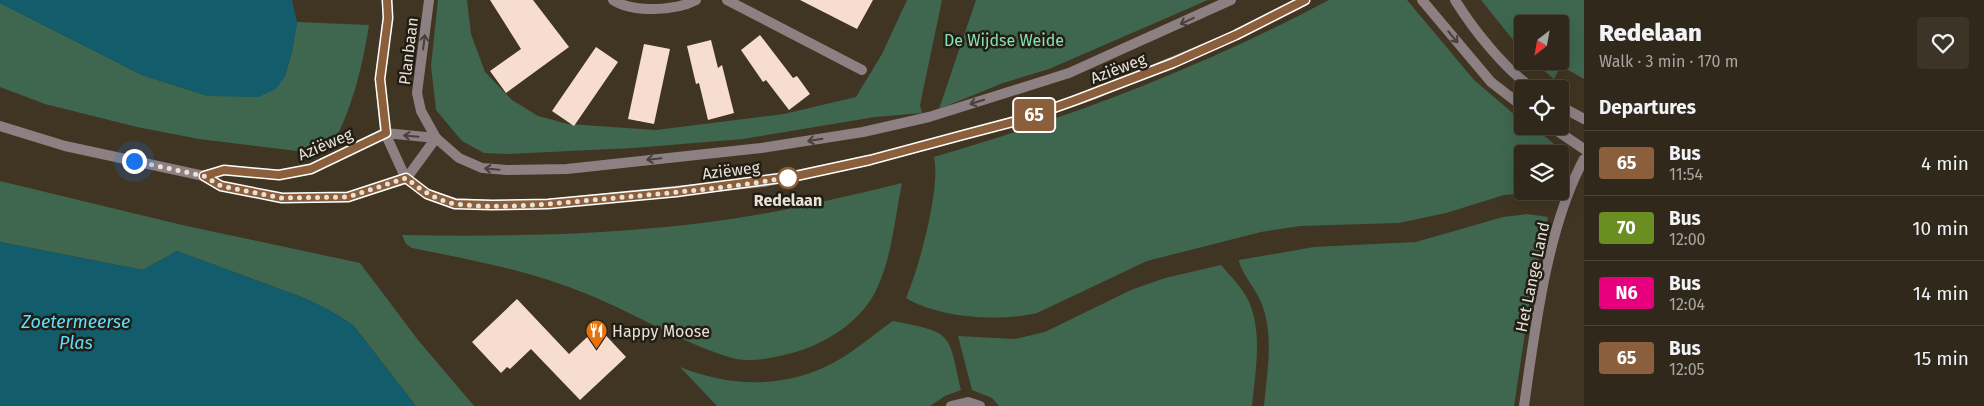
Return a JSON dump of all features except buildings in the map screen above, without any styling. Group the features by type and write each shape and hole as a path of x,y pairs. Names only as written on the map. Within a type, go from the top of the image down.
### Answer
{"street":[{"name":"Planbaan","path":"387,0 388,18 380,79 386,133 406,178"},
{"name":"Planbaan","path":"429,0 417,93 421,111 436,138"},
{"path":"613,0 623,6 662,9 696,0"},
{"path":"727,0 862,70"},
{"name":"Aziëweg","path":"436,138 459,158 482,168 507,170 567,169 761,148 863,132 929,117 1092,64 1231,0"},
{"name":"Aziëweg","path":"0,126 65,146 204,176 221,186 282,198 348,197 406,178 427,194 455,204 548,204 763,182 870,160 1020,120 1095,94 1173,63 1236,35 1305,0"},
{"path":"1422,0 1491,82 1514,100"},
{"path":"1455,0 1492,48 1521,80"},
{"path":"1569,111 1584,119"},
{"path":"386,133 436,138"},
{"name":"Aziëweg","path":"204,176 224,170 279,175 311,169 386,133"},
{"path":"1563,135 1584,149"},
{"path":"406,178 436,138"},
{"name":"Het Lange Land","path":"1524,406 1534,338 1548,269 1564,204 1584,159"},
{"path":"951,406 968,402 980,406"}],"green space":[{"path":"438,0 467,0 471,34 485,72 512,100 538,116 568,124 656,130 784,114 856,97 882,54 907,0 942,0 920,105 922,113 875,117 743,139 633,148 506,154 484,153 462,141 436,110 431,66"},
{"name":"De Wijdse Weide","path":"976,0 1208,0 1049,69 1003,83 939,109"},
{"path":"1329,0 1407,0 1474,80 1514,114 1514,135 1543,135 1555,145 1514,145 1514,194 1504,195 1446,213 1399,223 1300,226 1261,232 1147,261 1037,313 1006,317 952,314 920,305 906,298 928,228 934,188 934,157 1036,125 1136,89 1185,69"},
{"path":"1481,0 1584,0 1584,79 1568,70 1569,15 1514,15 1514,41"},
{"path":"0,3 142,75 208,96 285,76 292,52 297,22 369,25 356,84 335,141 305,152 199,139 137,127 45,104 0,87"},
{"path":"1543,70 1559,70 1554,79"},
{"path":"0,181 182,225 360,263 418,340 474,406 416,406 353,325 329,310 304,298 177,251 143,270 0,242"},
{"path":"902,183 887,262 872,298 863,310 843,329 818,344 792,353 762,359 732,358 713,352 566,286 501,267 412,248 406,244 402,235 475,236 658,228 746,217"},
{"path":"1527,214 1548,217 1529,306 1514,406 1264,406 1269,352 1265,313 1239,260 1314,247 1416,242 1503,217"},
{"path":"1221,265 1244,292 1256,327 1257,354 1252,406 999,406 992,398 972,390 958,336 1015,339 1045,332 1131,290 1165,278"},
{"path":"893,321 928,329 945,338 950,346 961,390 945,396 930,406 717,406 680,367 720,379 740,382 761,382 801,376 821,369 840,359"}],"water":[{"path":"0,0 292,0 297,22 292,52 285,76 277,88 259,97 208,96 142,75 0,3"},
{"name":"Zoetermeerse Plas","path":"0,242 143,270 177,251 304,298 329,310 353,325 416,406 0,406"}],"bus line":[{"name":"65","path":"387,0 388,18 380,79 386,133 311,169 279,175 224,170 204,176 221,186 282,198 348,197 406,178 427,194 455,204 492,205 548,204 763,182 870,160 1020,120 1095,94 1173,63 1236,35 1305,0"}],"place":[{"name":"Redelaan","path":"788,178"},
{"name":"Happy Moose","path":"596,350"}],"route":[{"path":"134,161 204,176 221,186 282,198 348,197 406,178 427,194 455,204 492,205 548,204 676,192 763,182 796,176 788,178"}]}
